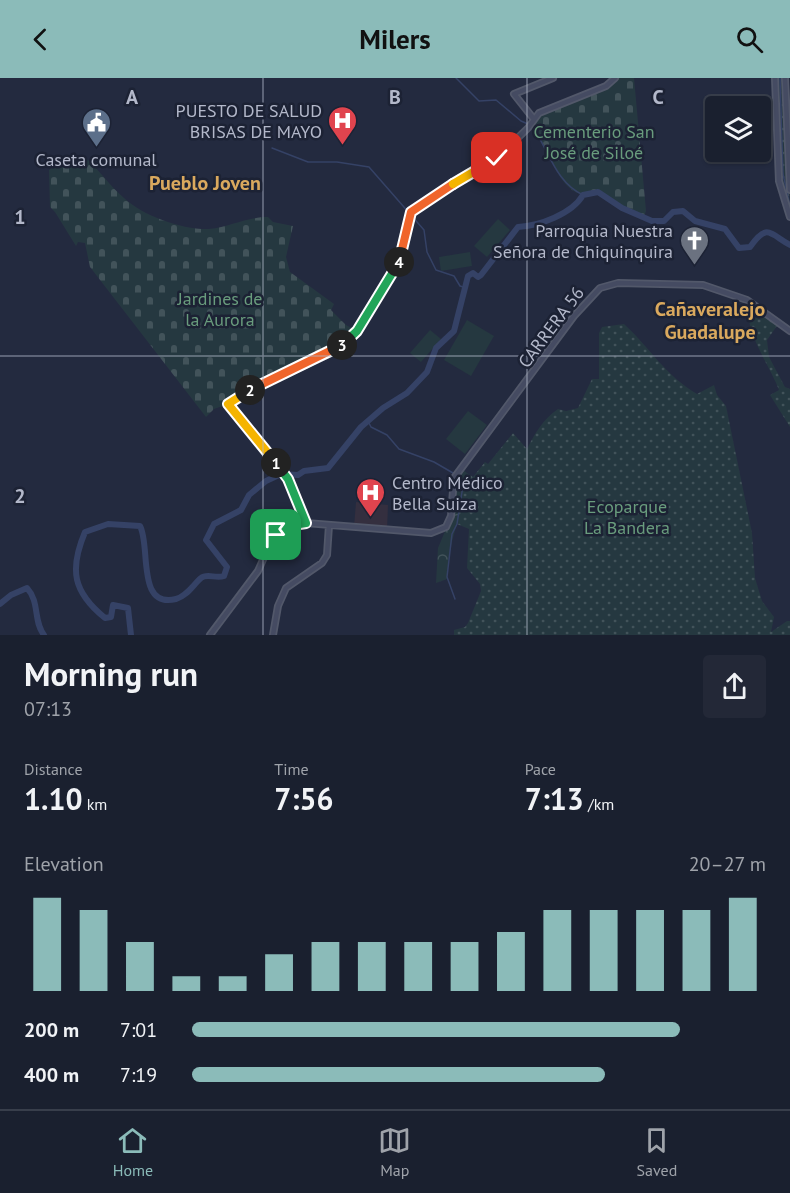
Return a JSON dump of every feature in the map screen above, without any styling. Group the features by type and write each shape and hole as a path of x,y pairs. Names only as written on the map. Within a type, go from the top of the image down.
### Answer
{"street":[{"path":"533,118 514,94 553,78"},
{"path":"306,523 288,479 281,468 228,404 249,391 331,353 347,342 362,324 399,261 411,212 497,158 528,128 533,118 539,113 606,86 615,78"},
{"path":"775,78 779,181 790,217"},
{"path":"785,78 790,190"},
{"name":"CARRERA 56","path":"329,525 411,532 436,532 446,527 451,516 454,478 574,316 600,288 630,282 703,285 747,300 790,331"},
{"path":"210,635 258,571 276,535 283,527 306,523 329,525 327,555 322,563 286,588 281,597 273,635"}],"shaded area":[{"name":"Centro Médico Bella Suiza","path":"356,502 388,505 387,531 354,527"}],"green space":[{"name":"Cementerio San José de Siloé","path":"615,78 634,78 646,211 644,216 618,206 602,192 584,194 575,192 560,176 531,125 536,115 606,86"},
{"path":"775,78 785,78 790,217 779,181"},
{"name":"Jardines de la Aurora","path":"70,156 86,158 132,205 164,221 187,227 209,229 268,217 273,222 293,226 286,257 290,272 334,304 331,310 346,325 357,331 331,353 249,391 228,404 214,409 206,417 90,267 85,243 78,242 76,246 50,207 49,170"},
{"path":"498,219 510,230 487,257 474,246"},
{"path":"470,252 472,266 441,271 439,257"},
{"path":"751,302 779,323 767,340 769,357 785,387 790,389 790,427 770,395 779,390 752,333 748,311"},
{"path":"467,320 494,336 471,376 444,360"},
{"name":"Ecoparque La Bandera","path":"624,324 675,378 697,394 714,385 717,395 726,406 752,533 755,578 762,601 774,617 771,632 790,621 790,635 454,635 454,630 465,627 468,623 481,591 480,584 467,568 469,529 457,524 461,492 467,473 473,477 485,462 488,464 513,433 527,449 553,413 558,409 566,411 578,408 592,379 599,379 599,333 602,327"},
{"path":"430,330 441,339 421,362 410,353"},
{"path":"468,411 487,425 465,454 446,439"},
{"path":"462,469 467,473 450,551 447,579 436,583 438,548 449,522 453,483"}],"waterway":[{"path":"456,78 479,101 496,100 528,124"},
{"path":"780,78 783,174 790,206"},
{"path":"532,126 559,174 573,189 583,195"},
{"path":"272,148 308,162 337,162 369,167 424,230 427,252 436,270 454,276 460,286 466,288"},
{"path":"131,635 128,608 113,605 111,617 105,618 86,599 80,589 76,569 85,532 108,524 140,526 150,586 155,595 163,600 180,598 203,577 224,576 227,567 206,540 214,524 241,510 249,495 266,481 281,474 298,475 304,471 328,468 361,427 383,408 407,393 427,372 436,348 454,331 468,276 473,273 478,277 481,275 518,227 554,218 571,208 583,195 598,192 622,208 652,221 664,221 673,212 683,211 695,221 725,229 739,248 750,247 760,235 765,233 773,234 790,245"},
{"path":"368,421 371,427 387,435 399,449 434,462 453,473"},
{"path":"455,599 447,577 452,534 457,524 464,479"},
{"path":"0,604 11,595 27,588 34,599 39,624 44,635"}],"place":[{"name":"PUESTO DE SALUD BRISAS DE MAYO","path":"343,146"},
{"name":"Caseta comunal","path":"96,148"},
{"name":"Parroquia Nuestra Señora de Chiquinquira","path":"694,266"},
{"name":"Centro Médico Bella Suiza","path":"371,518"}],"district":[{"name":"Pueblo Joven","path":"205,183"},
{"name":"Cañaveralejo Guadalupe","path":"710,320"}],"route":[{"path":"276,535 283,527 306,523 288,479 281,468 228,404 249,391 331,353 347,342 369,313 376,297 399,261 411,212 497,158"}]}
